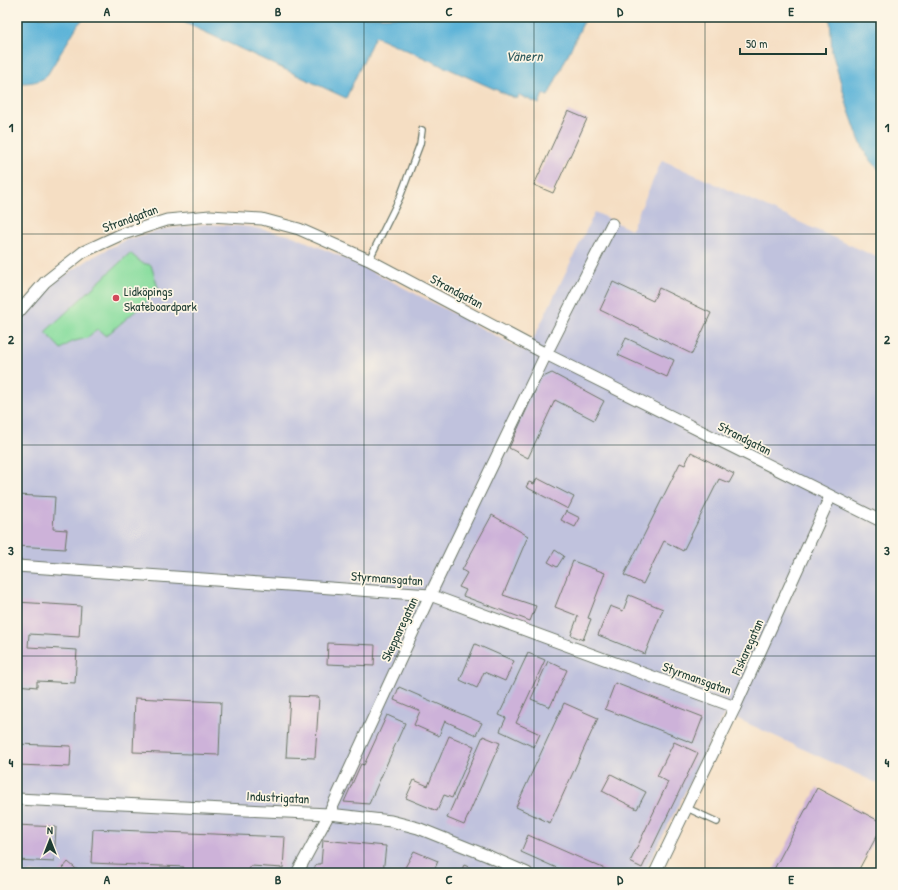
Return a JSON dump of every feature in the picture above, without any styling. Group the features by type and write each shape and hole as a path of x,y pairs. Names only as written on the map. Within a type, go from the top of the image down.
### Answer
{"street":[{"name":"Strandgatan","path":"17,314 45,282 83,252 120,235 167,220 210,216 262,219 299,228 369,260 546,354 830,497 881,521"},
{"name":"Skepparegatan","path":"297,873 329,814 430,595 546,354 612,224"},
{"name":"Fiskaregatan","path":"655,873 735,707 830,497"},
{"name":"Styrmansgatan","path":"17,566 430,595 735,707"},
{"name":"Industrigatan","path":"17,799 329,814 391,821 418,828 527,873"}],"lane":[{"path":"369,260 400,197 420,144 422,130"},
{"path":"687,808 717,822"}],"shaded area":[{"path":"662,160 881,259 881,785 725,713 644,873 17,873 17,325 30,309 56,281 93,257 125,240 165,229 207,224 251,227 293,236 342,257 527,352 595,212 631,230"}],"green space":[{"name":"Lidköpings Skateboardpark","path":"130,253 142,263 151,265 159,291 106,336 97,329 87,338 71,342 61,349 45,332"}],"water":[{"path":"17,17 87,17 79,23 46,77 36,82 17,83"},
{"name":"Vänern","path":"178,17 586,17 548,96 543,94 539,104 519,95 517,99 375,36 346,98 177,19"},
{"path":"830,17 881,17 881,172 867,156 848,108 832,52"}],"building":[{"path":"568,111 587,119 553,193 534,185"},
{"path":"613,282 653,301 659,288 711,313 692,354 600,310"},
{"path":"626,338 674,360 667,377 618,355"},
{"path":"552,373 604,401 594,420 555,400 528,458 509,448 541,378"},
{"path":"691,452 734,474 729,483 719,479 683,551 664,541 643,584 624,575 680,463 685,465"},
{"path":"537,478 574,497 568,509 526,487 529,482 534,484"},
{"path":"17,495 55,497 53,529 67,530 65,549 17,546"},
{"path":"566,511 580,518 575,527 561,520"},
{"path":"492,515 528,536 503,595 536,606 530,621 463,596 466,590 459,587 467,573 462,570"},
{"path":"555,550 564,556 557,567 548,562"},
{"path":"573,561 605,573 588,618 591,619 583,640 571,635 578,616 555,607"},
{"path":"629,595 663,609 645,654 598,635 610,606 623,611"},
{"path":"17,602 81,606 79,637 29,634 28,647 77,650 75,683 37,681 37,687 17,685"},
{"path":"328,643 375,645 374,666 327,664"},
{"path":"475,644 514,661 505,681 484,672 477,688 460,680"},
{"path":"528,653 545,660 516,723 540,734 534,747 500,731 506,718 499,715"},
{"path":"548,661 567,670 550,707 531,699"},
{"path":"615,683 703,717 693,743 605,709"},
{"path":"399,687 482,723 476,735 445,721 439,736 414,725 420,711 394,700"},
{"path":"290,696 319,697 315,758 286,757"},
{"path":"135,698 221,702 219,755 133,752"},
{"path":"564,703 598,718 550,823 516,807"},
{"path":"387,715 405,723 369,804 344,802 361,764 364,765"},
{"path":"449,736 474,746 452,798 444,795 437,811 406,798 414,780 428,786"},
{"path":"483,736 500,743 464,825 447,818"},
{"path":"674,742 698,753 642,868 630,862 668,782 657,776"},
{"path":"17,744 71,746 70,767 17,765"},
{"path":"611,774 646,792 637,809 602,791"},
{"path":"817,788 881,822 881,828 857,873 772,873"},
{"path":"17,825 56,827 54,862 17,860"},
{"path":"93,829 285,837 283,868 251,866 247,873 180,873 184,867 91,863"},
{"path":"528,835 614,873 568,873 521,852"},
{"path":"323,840 386,846 383,873 311,873 317,864 321,864"},
{"path":"414,851 438,861 433,873 402,873"},
{"path":"68,862 81,873 59,873"},
{"path":"464,865 483,873 460,873"}],"place":[{"name":"Lidköpings Skateboardpark","path":"116,298"}]}
